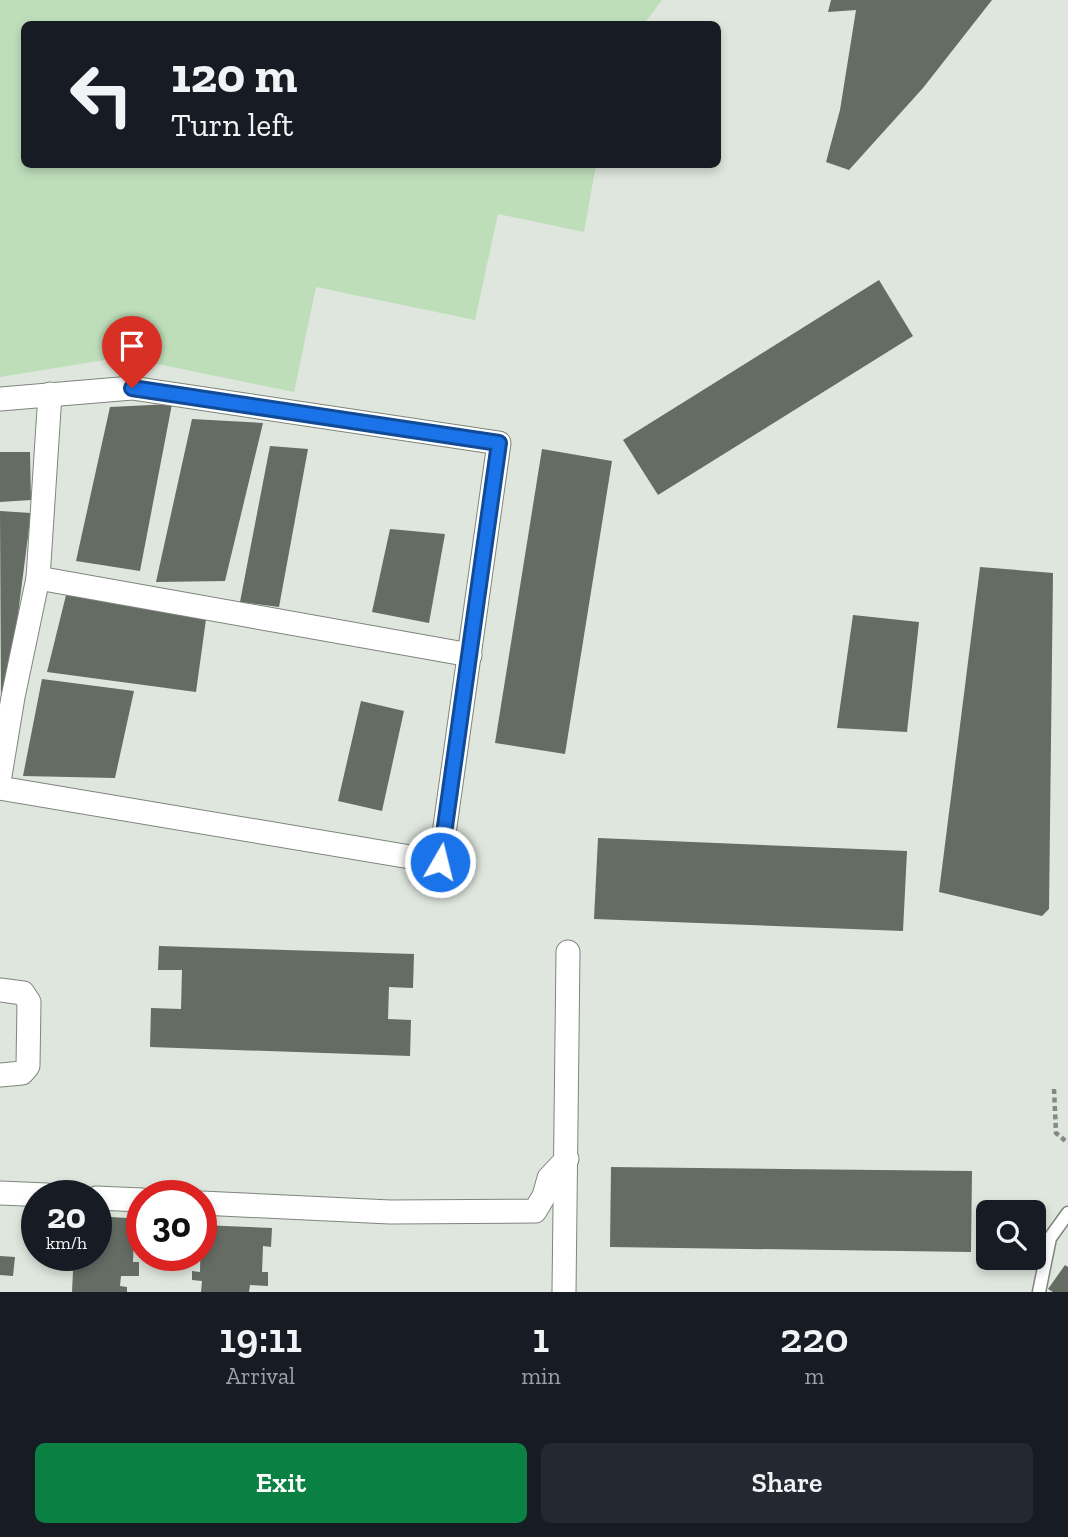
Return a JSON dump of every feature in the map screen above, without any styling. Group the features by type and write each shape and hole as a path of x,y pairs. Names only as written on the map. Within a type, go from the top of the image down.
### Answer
{"street":[{"path":"0,399 132,388 499,443 440,862 0,788"},
{"path":"0,776 13,697 38,578 50,394"},
{"path":"38,578 470,655"},
{"path":"564,1292 568,952"},
{"path":"0,990 23,993 29,1002 27,1066 22,1073 0,1075"},
{"path":"217,1204 390,1212 535,1211 544,1196 549,1178 567,1159"},
{"path":"0,1193 21,1194"}],"lane":[{"path":"1039,1292 1050,1238 1068,1213"}],"path":[{"path":"1054,1089 1056,1133 1068,1143"}],"green space":[{"path":"0,0 662,0 646,21 21,21 21,168 595,168 584,232 498,214 475,320 316,287 294,392 123,357 0,377"}],"building":[{"path":"831,0 992,0 923,88 849,170 826,162 840,110 856,10 828,12"},
{"path":"879,280 913,336 658,495 623,440"},
{"path":"172,404 140,571 76,561 110,407"},
{"path":"192,419 263,423 225,581 156,582"},
{"path":"270,446 308,449 279,607 240,602"},
{"path":"542,449 612,461 565,754 495,743"},
{"path":"0,452 30,452 31,500 0,502"},
{"path":"0,511 31,513 17,622 1,699"},
{"path":"390,529 445,534 429,623 372,612"},
{"path":"980,567 1053,573 1049,909 1042,916 939,892"},
{"path":"69,583 207,612 196,692 47,672"},
{"path":"853,615 919,622 907,732 837,728"},
{"path":"42,679 134,691 115,778 23,776"},
{"path":"361,701 404,711 382,811 338,801"},
{"path":"598,838 907,851 903,931 594,919"},
{"path":"159,946 414,954 413,988 389,987 388,1019 411,1020 410,1056 150,1047 151,1008 181,1009 182,970 158,970"},
{"path":"611,1167 972,1171 971,1252 610,1247"},
{"path":"112,1217 126,1218 126,1271 139,1271 139,1276 121,1276 120,1286 127,1287 127,1292 72,1292 73,1271 112,1271"},
{"path":"217,1226 272,1228 271,1247 263,1246 262,1272 268,1272 268,1286 250,1285 249,1292 201,1292 202,1281 192,1280 192,1271 217,1271"},
{"path":"0,1256 15,1257 13,1276 0,1275"},
{"path":"1065,1265 1068,1267 1068,1292 1053,1292 1048,1289"}],"route":[{"path":"132,388 499,443 440,862"}]}
